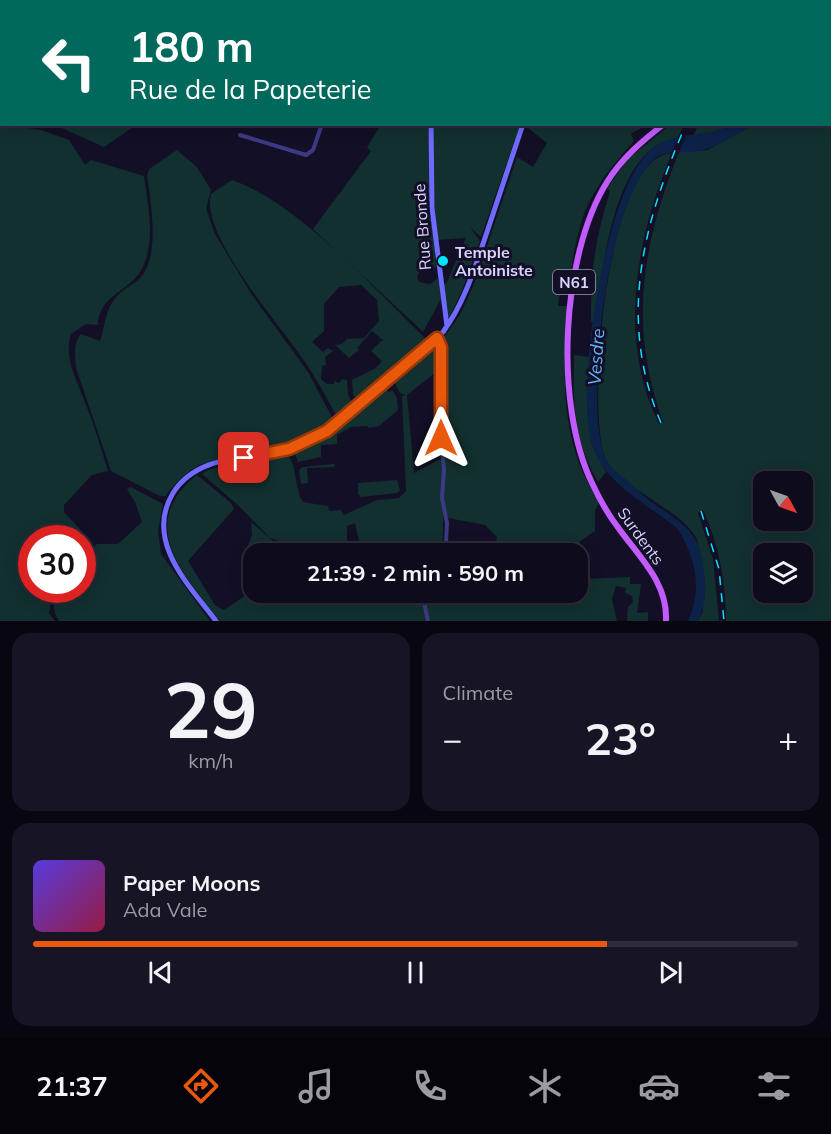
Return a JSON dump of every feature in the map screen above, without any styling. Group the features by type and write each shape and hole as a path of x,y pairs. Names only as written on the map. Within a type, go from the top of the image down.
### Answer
{"main road":[{"name":"Rue Bronde","path":"431,126 432,208 447,326"},
{"path":"216,621 181,574 166,548 165,516 177,488 191,474 209,464 275,453 327,431 437,338 447,326 472,276 522,126"},
{"name":"Surdents","path":"662,126 626,156 606,183 583,233 576,262 569,378 574,430 585,468 608,513 658,584 664,597 666,621"}],"street":[{"path":"240,135 306,155 313,150 321,126"},
{"path":"437,338 441,347 442,396 439,422 444,469 442,498 447,523 446,543"},
{"path":"424,603 428,621"}],"green space":[{"path":"0,126 41,130 69,140 85,165 91,160 144,176 149,212 150,237 140,272 103,307 98,325 86,324 71,334 69,343 72,370 108,471 92,475 64,505 64,512 76,525 18,525 18,603 50,603 49,613 55,621 0,621"},
{"path":"57,126 135,126 104,147"},
{"path":"380,126 428,126 436,268 424,268 417,278 419,282 430,284 438,278 441,299 423,332 313,229 371,151 367,147"},
{"path":"431,126 520,126 481,237 470,227 480,241 462,291 450,316 446,317 442,286 447,282 466,238 436,240"},
{"path":"529,126 644,126 631,134 634,141 609,170 589,203 578,234 569,282 561,282 558,306 568,306 565,346 566,407 580,466 599,503 595,511 595,531 580,543 498,543 496,541 497,537 485,525 448,518 443,497 445,458 441,424 444,337 460,315 475,282 517,157 533,167 547,143 528,128"},
{"path":"669,126 684,126 678,137 653,148 639,162 627,182 610,230 595,324 591,321 593,273 599,230 610,191 607,188 629,158"},
{"path":"698,126 731,126 706,135 694,135"},
{"path":"751,126 831,126 831,621 726,621 725,593 720,564 703,510 698,513 713,559 719,621 698,621 703,611 701,562 696,538 689,527 677,517 622,478 611,468 605,457 600,430 598,389 600,340 617,237 631,194 649,165 672,153 649,219 636,288 635,323 638,357 646,391 659,424 663,422 652,387 646,352 643,319 644,286 648,253 656,220 679,152 707,150"},
{"path":"177,150 197,167 211,190 206,208 215,234 252,295 308,372 334,421 289,446 269,452 217,460 197,467 187,473 166,496 160,496 111,471 76,368 75,350 81,334 100,341 108,310 114,299 139,279 147,267 151,256 153,228 147,176 149,169"},
{"path":"232,180 284,208 310,228 428,341 357,400 353,395 352,380 376,368 382,361 371,351 381,341 384,341 372,331 357,348 359,350 349,358 335,345 342,344 347,339 364,338 379,321 377,300 361,285 339,287 324,304 324,331 312,342 323,352 328,348 333,351 325,357 326,365 322,366 321,379 327,384 334,384 334,381 339,383 342,379 347,380 348,394 353,405 338,419 308,366 244,279 217,232 211,211 211,194"},
{"path":"437,347 440,351 440,369 407,395 414,473 442,458 442,543 359,541 355,523 347,526 347,543 285,543 270,538 239,506 202,474 228,465 287,454 293,465 303,502 328,506 329,511 341,510 344,515 377,500 399,498 406,491 402,396 406,395 400,393 395,383"},
{"path":"574,355 590,357 589,383 593,447 606,472 598,482 584,450 576,420"},
{"path":"386,389 389,392 392,390 397,398 398,410 379,426 351,427 337,435 337,444 321,445 321,457 298,462 294,452 335,432"},
{"path":"334,464 335,467 307,468 308,483 301,484 299,470 302,467"},
{"path":"197,475 231,503 234,509 188,561 215,605 224,610 243,597 243,603 422,603 427,621 220,621 193,586 172,550 167,531 169,512 178,494"},
{"path":"397,480 400,490 397,493 361,497 358,494 358,483"},
{"path":"131,487 163,504 158,531 161,554 210,621 59,621 55,614 55,603 96,603 96,544 118,544 142,522 135,502 127,489"},
{"path":"251,522 275,543 249,543 252,535"},
{"path":"630,577 630,584 641,584 637,613 648,612 648,621 627,621 628,607 633,602 632,596 625,593 626,588 616,586 612,599 617,621 430,621 425,603 588,603 588,579"}],"water":[{"name":"Vesdre","path":"732,126 751,126 724,142 700,151 661,155 640,179 625,212 613,254 604,300 599,347 597,392 599,430 606,461 647,499 688,529 699,546 705,579 704,603 698,621 688,621 695,597 695,574 689,551 678,529 618,484 599,461 593,448 588,421 587,384 590,340 607,245 620,203 635,170 652,149 661,143"}],"pier":[{"path":"687,133 678,155 670,156 680,134"}],"railway":[{"path":"661,423 648,384 640,346 638,309 641,272 658,198 685,126"},
{"path":"701,511 719,569 724,621"}],"place":[{"name":"Temple Antoiniste","path":"443,261"}],"route":[{"path":"244,458 289,449 327,431 359,407 437,338 441,347 442,396 439,422 441,438"}]}
